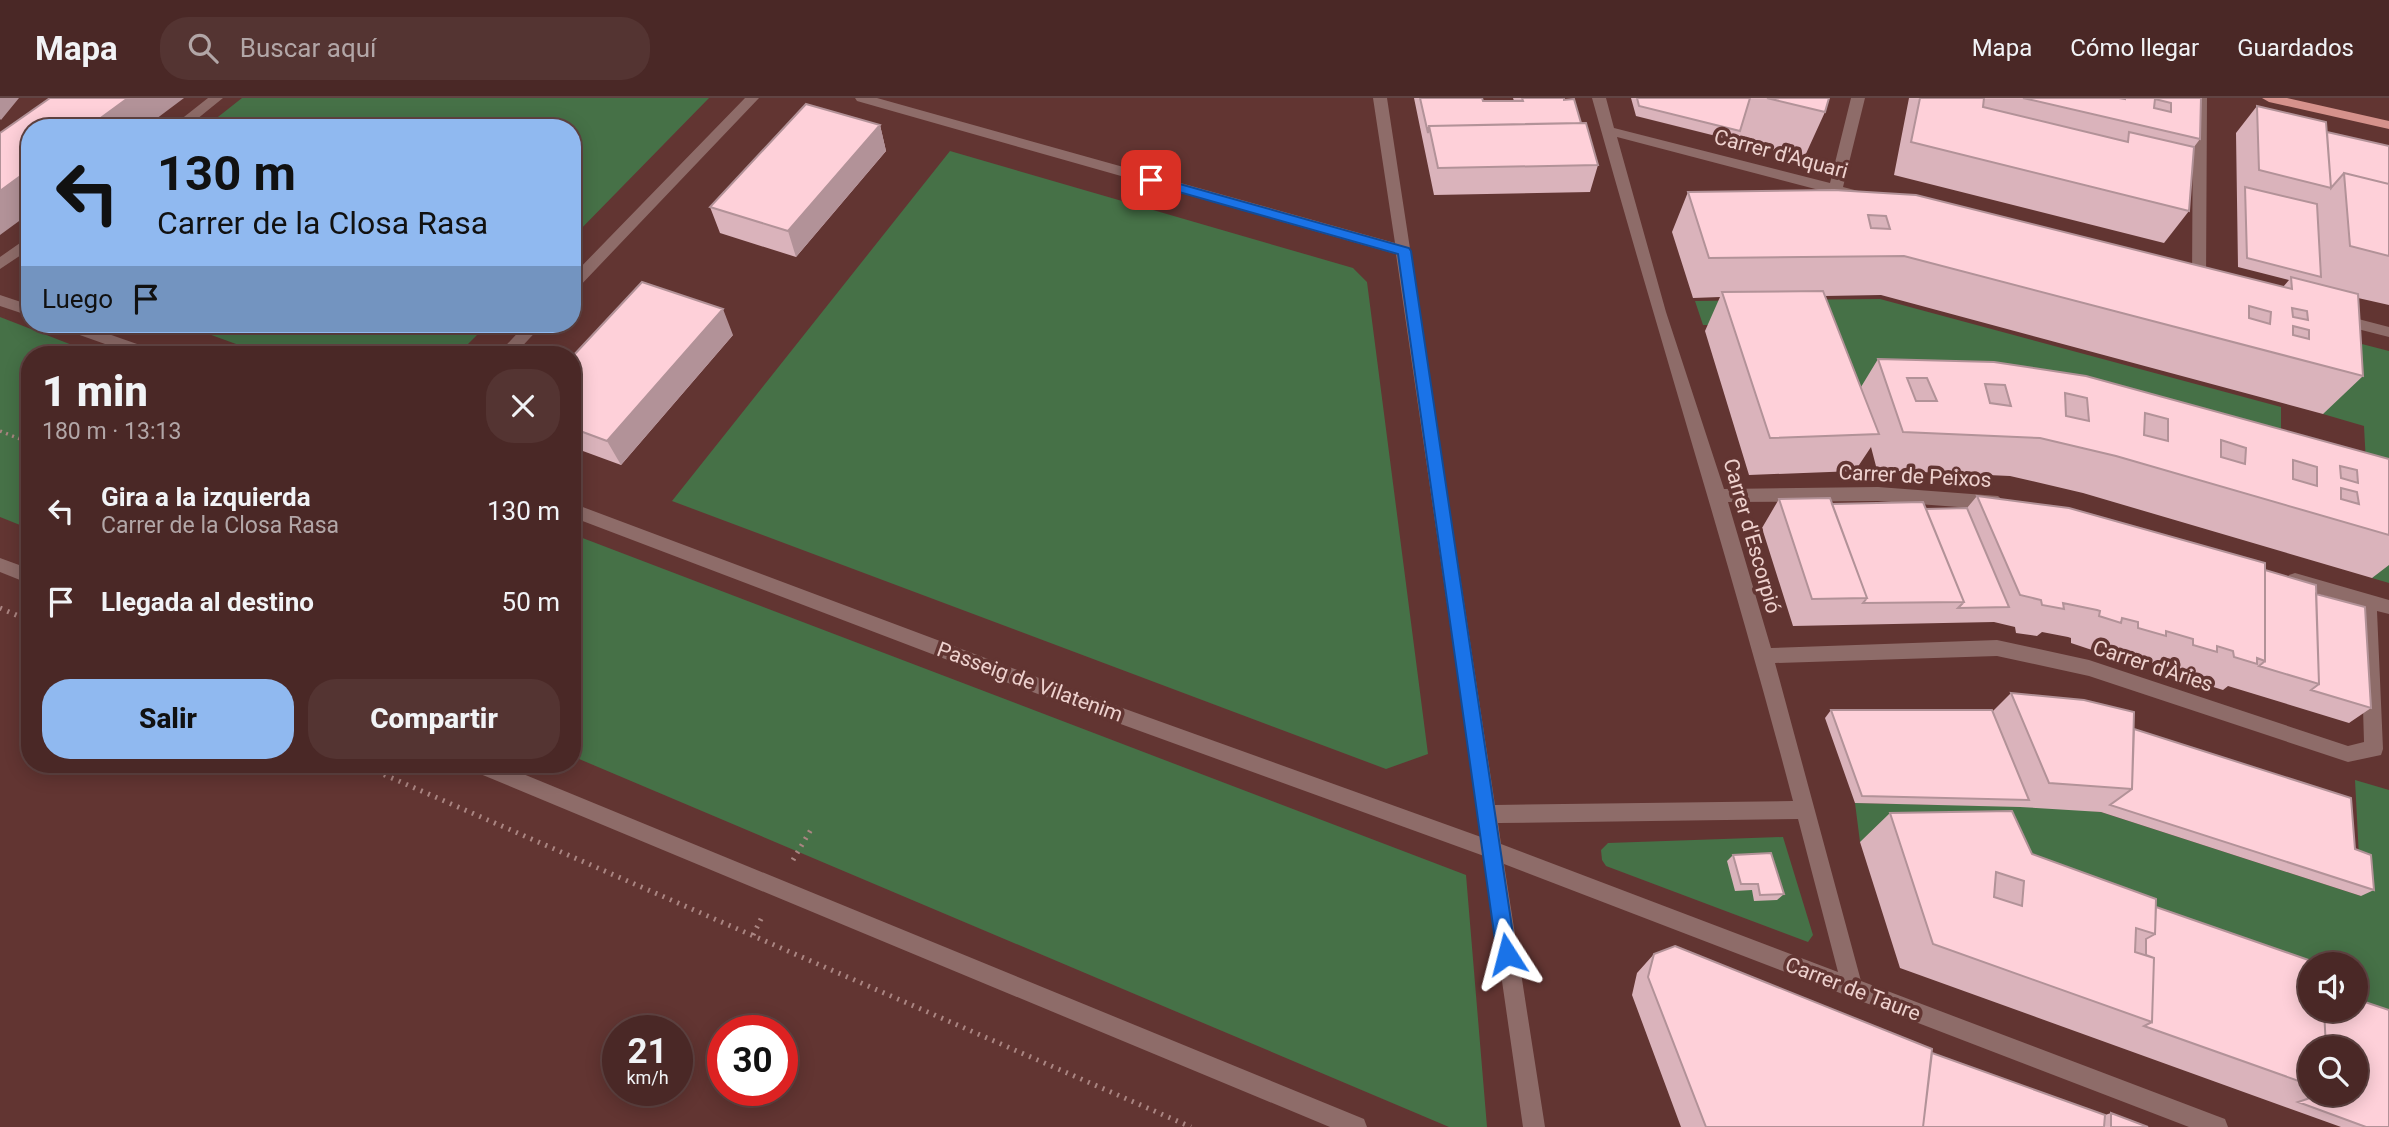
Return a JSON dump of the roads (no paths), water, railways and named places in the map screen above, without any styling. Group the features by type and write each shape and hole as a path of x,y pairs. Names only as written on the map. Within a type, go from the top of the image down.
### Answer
{"main road":[{"path":"2269,98 2389,123"}],"street":[{"path":"189,119 216,98"},
{"path":"581,276 752,98"},
{"path":"862,98 1404,251"},
{"path":"1380,98 1490,849 1534,1127"},
{"name":"Carrer d'Escorpió","path":"1599,98 1659,312 1718,496 1764,656 1853,989"},
{"path":"1835,190 1858,98"},
{"path":"2199,284 2200,98"},
{"name":"Carrer d'Aquari","path":"1610,131 1876,200"},
{"path":"0,264 21,248"},
{"path":"0,300 21,308"},
{"path":"2326,316 2389,332"},
{"path":"90,333 127,346"},
{"path":"514,346 526,333"},
{"name":"Carrer de Peixos","path":"1718,496 1878,494 2021,506"},
{"name":"Passeig de Vilatenim","path":"581,513 1035,684 1490,849"},
{"path":"0,565 21,574"},
{"path":"2273,574 2389,607"},
{"name":"Carrer d'Àries","path":"1764,656 1997,648 2089,668 2348,754 2374,749 2368,600"},
{"path":"499,773 1356,1127"},
{"path":"1486,814 1803,810"},
{"name":"Carrer de Taure","path":"1490,849 2217,1127"}]}
